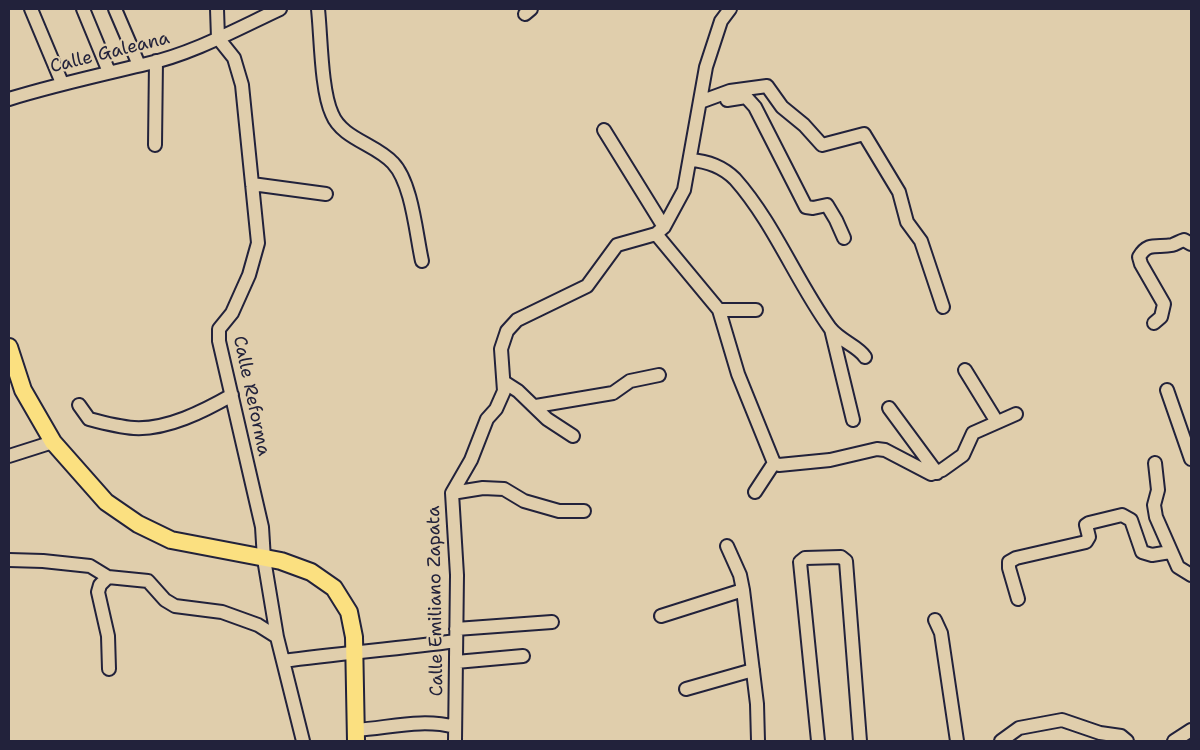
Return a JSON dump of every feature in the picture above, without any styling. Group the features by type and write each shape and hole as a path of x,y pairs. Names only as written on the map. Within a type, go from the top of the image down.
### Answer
{"main road":[{"path":"9,347 23,390 53,442 106,502 138,524 171,540 281,561 312,572 334,588 349,612 354,637 356,736"}],"street":[{"path":"31,9 62,83"},
{"path":"83,9 110,72"},
{"path":"115,9 139,65"},
{"path":"217,9 218,38"},
{"name":"Calle Galeana","path":"9,99 62,83 156,61 218,38 280,9"},
{"path":"318,9 327,100 332,116 344,131 376,148 394,164 404,180 422,261"},
{"path":"660,230 684,190 709,59 721,21 730,9"},
{"name":"Calle Reforma","path":"218,38 234,58 242,85 258,243 249,275 232,313 219,330 219,341 262,527 264,559 277,637 303,741"},
{"path":"155,145 156,61"},
{"path":"699,106 730,92 767,86 782,107 808,128 822,145 864,134 899,192 907,222 921,241 943,307"},
{"path":"699,106 746,98 755,106 806,207 827,206 844,238"},
{"path":"604,130 660,230 719,310 738,374 774,462 779,465 830,460 877,449 885,450 925,473 937,473 963,455 973,433 1016,414"},
{"path":"690,160 704,161 720,168 734,179 760,215 831,329 853,420"},
{"path":"252,184 326,194"},
{"name":"Calle Emiliano Zapata","path":"454,741 457,575 452,493 471,460 486,420 496,409 504,391 501,349 507,331 517,320 587,286 618,245 660,230"},
{"path":"1154,323 1161,317 1164,304 1141,264 1139,257 1143,250 1153,245 1172,245 1184,240 1191,244"},
{"path":"719,310 756,310"},
{"path":"831,329 865,357"},
{"path":"965,370 997,422"},
{"path":"536,406 614,393 630,381 659,375"},
{"path":"504,382 536,406 547,419 573,436"},
{"path":"1167,390 1191,459"},
{"path":"79,405 89,419 135,428 158,426 176,420 210,407 232,395"},
{"path":"889,408 937,473"},
{"path":"9,456 53,442"},
{"path":"755,492 774,462"},
{"path":"1155,463 1158,490 1154,505 1170,552 1178,567 1191,575"},
{"path":"452,493 483,488 504,489 524,501 559,511 584,511"},
{"path":"1018,600 1009,562 1016,558 1086,542 1089,537 1086,525 1090,523 1122,515 1131,520 1142,552 1152,555 1170,552"},
{"path":"727,546 740,575 743,590 753,670 758,741"},
{"path":"818,741 800,562 805,558 841,557 846,561 860,741"},
{"path":"9,560 44,561 90,566 108,577 148,582 175,606 222,612 258,625 277,637"},
{"path":"108,577 100,585 98,592 108,636 109,669"},
{"path":"661,616 743,590"},
{"path":"935,620 941,633 957,741"},
{"path":"283,661 354,651 384,651 456,635 552,622"},
{"path":"456,662 523,656"},
{"path":"686,690 753,670"},
{"path":"1001,741 1018,728 1062,720 1100,733 1120,736 1127,741"},
{"path":"356,736 397,724 441,723 455,727"},
{"path":"1174,741 1191,730"}]}
